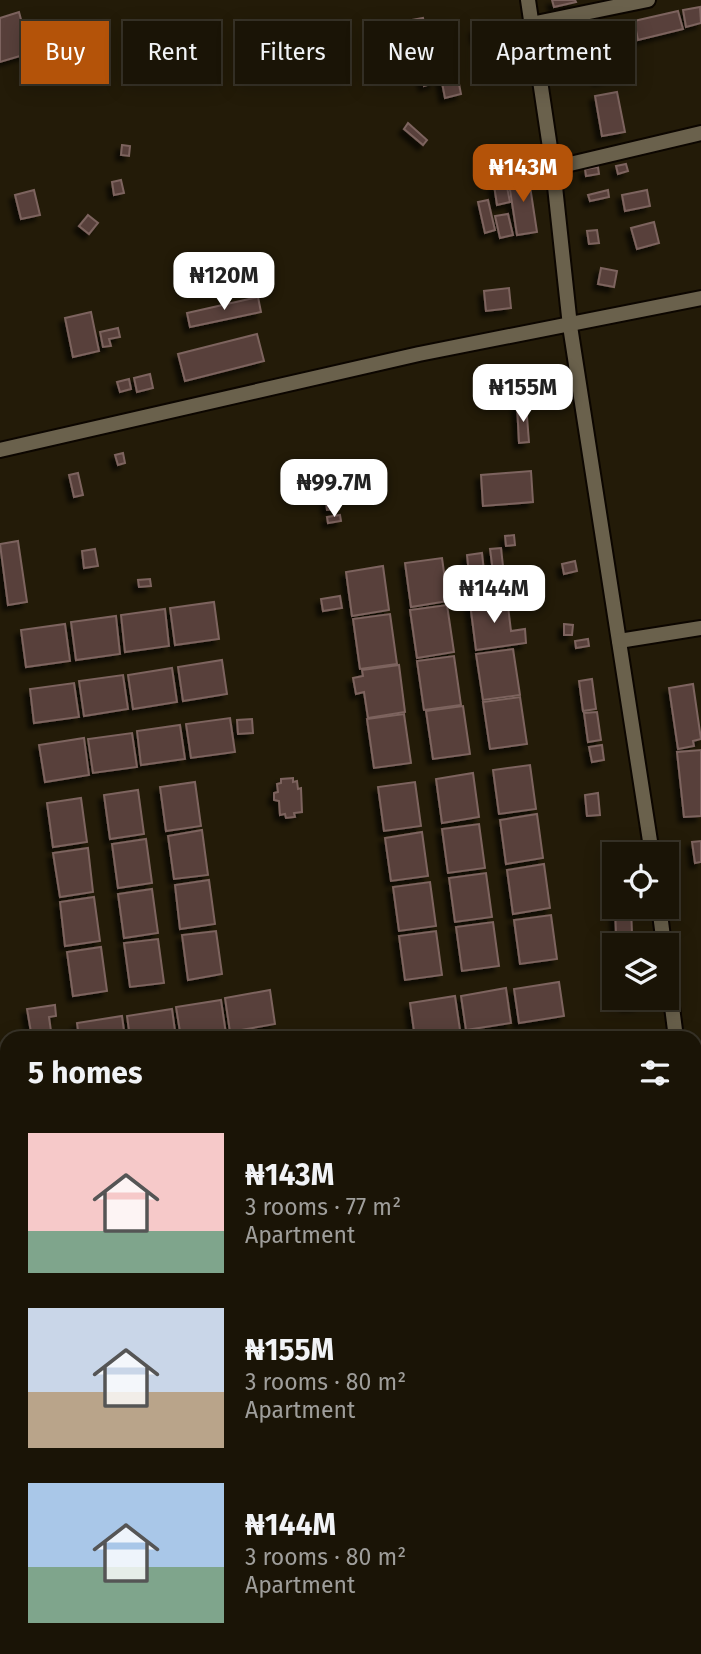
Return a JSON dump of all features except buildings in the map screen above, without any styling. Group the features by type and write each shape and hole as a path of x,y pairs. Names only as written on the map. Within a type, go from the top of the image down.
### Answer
{"street":[{"path":"528,0 531,21"},
{"path":"546,21 648,0"},
{"path":"540,84 553,169 570,326 650,842"},
{"path":"553,169 701,133"},
{"path":"0,450 419,354 701,298"},
{"path":"619,641 701,628"},
{"path":"672,1010 675,1031"}]}
